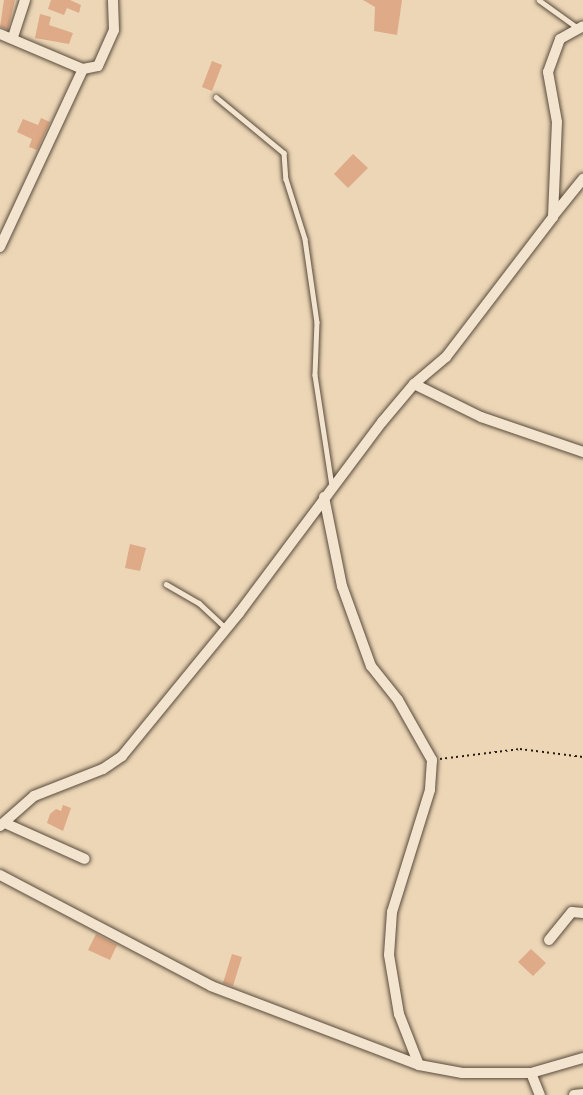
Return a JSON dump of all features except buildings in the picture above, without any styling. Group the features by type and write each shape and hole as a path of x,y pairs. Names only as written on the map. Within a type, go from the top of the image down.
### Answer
{"street":[{"path":"13,37 25,0"},
{"path":"0,34 13,37 83,69 98,66 114,30 113,0"},
{"path":"553,217 557,122 548,72 560,40 581,28"},
{"path":"0,247 83,69"},
{"path":"85,859 4,825 34,796 103,769 122,756 227,628 324,497 414,384 446,357 583,179"},
{"path":"414,384 481,416 583,452"},
{"path":"324,497 342,586 371,666 398,700 432,760 430,790 393,912 389,955 399,1014 419,1065"},
{"path":"0,875 211,986 419,1065 462,1073 531,1073 583,1058"},
{"path":"549,940 572,912 583,913"},
{"path":"531,1073 540,1095"},
{"path":"574,1095 583,1094"}],"lane":[{"path":"539,0 581,28"},
{"path":"216,97 284,153 309,267 317,322 315,375 332,487"},
{"path":"166,584 199,603 227,628"}],"path":[{"path":"432,760 520,749 583,757"}]}
